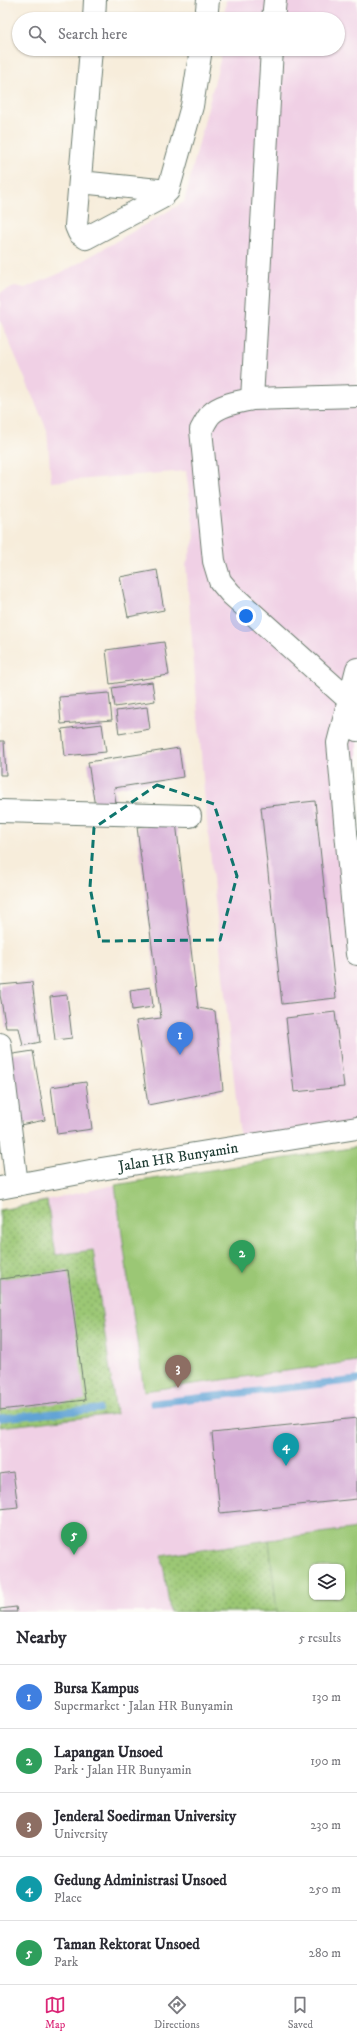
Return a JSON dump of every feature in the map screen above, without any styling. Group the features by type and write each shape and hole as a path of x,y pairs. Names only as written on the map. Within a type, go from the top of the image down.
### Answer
{"street":[{"path":"94,12 95,0"},
{"path":"207,12 208,0"},
{"path":"274,0 274,12"},
{"path":"90,56 76,226 79,233 86,238 161,198 168,191 192,106 201,56"},
{"path":"252,399 272,56"},
{"path":"80,182 168,191"},
{"path":"357,396 252,399 223,407 211,414 201,430 214,561 220,581 230,594 349,700 357,730"},
{"path":"357,669 338,743 357,954"},
{"path":"0,811 190,816"},
{"path":"0,1044 9,1187"},
{"name":"Jalan HR Bunyamin","path":"9,1187 357,1128"}],"highlighted area":[{"path":"157,785 214,804 237,876 220,940 100,941 90,887 94,828"}],"shaded area":[{"path":"226,0 357,0 357,1128 241,1147 205,803 186,565 195,537 186,471 51,482 47,430 0,320 0,293 15,286 25,288 63,272 184,202 220,56 345,56 345,12 225,12"},
{"path":"357,1147 357,1612 0,1612 0,1210 115,1185"}],"green space":[{"path":"357,1147 357,1361 144,1391 115,1185"},
{"path":"47,1201 56,1255 93,1250 116,1414 0,1427 0,1210"},
{"path":"357,1528 357,1612 277,1612 269,1540"},
{"path":"269,1540 277,1612 170,1612 162,1556"}],"building":[{"path":"157,570 164,610 128,617 120,577"},
{"path":"164,642 169,675 110,684 106,650"},
{"path":"152,682 155,701 115,707 112,688"},
{"path":"109,693 112,720 61,724 59,697"},
{"path":"147,707 150,729 119,734 116,711"},
{"path":"102,724 106,752 65,756 62,729"},
{"path":"0,741 4,741 6,775 0,775"},
{"path":"179,748 183,777 114,788 116,804 95,807 88,762"},
{"path":"315,801 336,998 282,1004 261,807"},
{"path":"176,822 198,1008 215,1011 223,1090 148,1105 136,1021 161,1018 137,827"},
{"path":"32,982 40,1042 23,1046 19,1028 6,1028 0,995 0,985"},
{"path":"151,987 153,1007 132,1010 130,990"},
{"path":"67,995 72,1038 55,1040 50,997"},
{"path":"335,1012 344,1087 294,1092 286,1018"},
{"path":"33,1051 45,1120 20,1125 7,1055"},
{"path":"86,1082 92,1129 57,1134 51,1087"},
{"path":"68,1270 85,1400 0,1410 0,1279"},
{"path":"357,1418 357,1499 220,1513 212,1433"},
{"path":"13,1472 18,1507 0,1509 0,1474"},
{"path":"16,1607 17,1612 0,1612 0,1609"}],"waterway":[{"path":"153,1403 357,1380"},
{"path":"0,1418 99,1409"}],"place":[{"name":"Bursa Kampus","path":"180,1055"},
{"name":"Lapangan Unsoed","path":"242,1273"},
{"name":"Jenderal Soedirman University","path":"178,1388"},
{"name":"Gedung Administrasi Unsoed","path":"286,1466"},
{"name":"Taman Rektorat Unsoed","path":"74,1555"}]}
